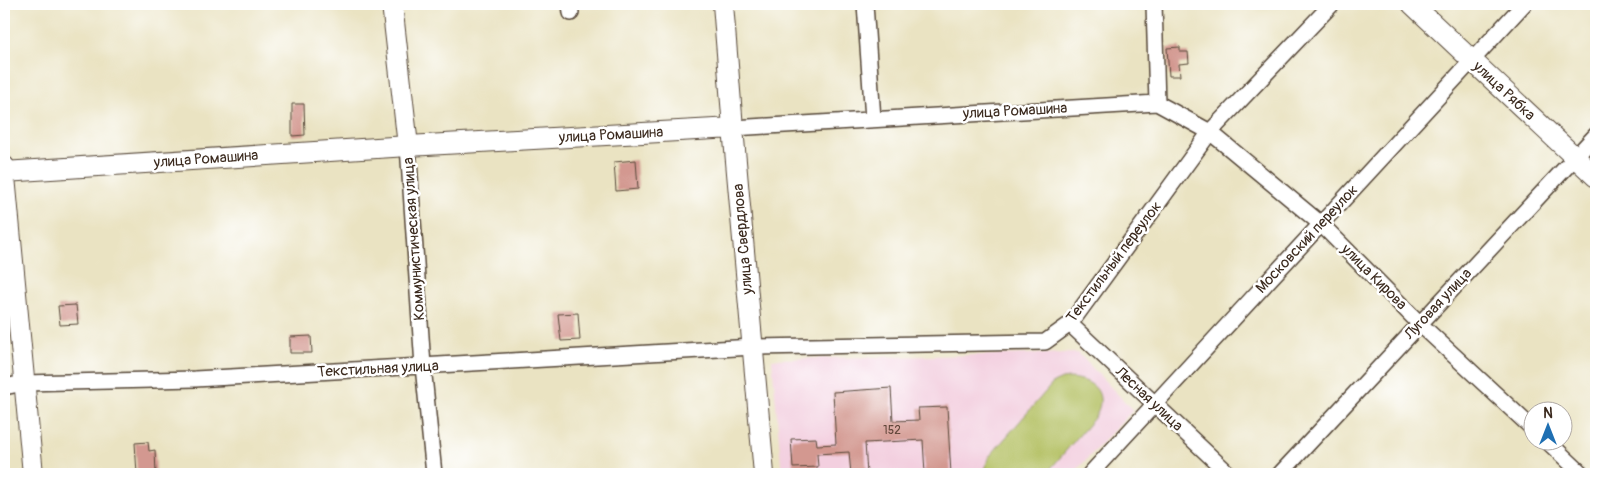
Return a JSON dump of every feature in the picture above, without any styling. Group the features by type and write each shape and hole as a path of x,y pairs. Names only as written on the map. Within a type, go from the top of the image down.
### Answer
{"street":[{"name":"Коммунистическая улица","path":"392,4 408,146 423,366 434,474"},
{"name":"улица Свердлова","path":"723,4 764,474"},
{"path":"865,4 873,119"},
{"path":"1154,4 1157,102 1210,132"},
{"name":"Текстильный переулок","path":"753,347 1044,342 1070,324 1210,132 1332,4"},
{"name":"улица Рябка","path":"1412,4 1596,177"},
{"name":"Московский переулок","path":"1090,474 1524,4"},
{"name":"улица Ромашина","path":"4,172 1157,102"},
{"name":"улица Кирова","path":"1210,132 1321,224 1420,324 1522,419"},
{"name":"Луговая улица","path":"1280,474 1596,134"},
{"path":"4,166 33,474"},
{"name":"Лесная улица","path":"1070,324 1229,474"},
{"name":"Текстильная улица","path":"4,387 24,383 195,379 753,347"},
{"path":"1557,450 1582,474"}],"shaded area":[{"path":"1078,353 1133,410 1073,474 782,474 772,359"}],"green space":[{"path":"1069,378 1085,381 1096,389 1099,394 1099,408 1095,417 1046,474 984,474 988,458 1053,383"}],"building":[{"path":"1180,47 1180,52 1188,52 1189,63 1179,64 1180,76 1169,76 1167,48"},
{"path":"292,104 304,104 305,135 292,136"},
{"path":"636,160 638,189 616,191 614,162"},
{"path":"76,305 78,324 60,325 58,306"},
{"path":"578,313 580,340 561,341 558,314"},
{"path":"311,336 312,353 290,353 290,337"},
{"path":"891,388 893,421 919,420 918,408 947,407 951,474 925,474 923,440 865,443 867,474 851,474 849,452 817,454 818,467 793,468 791,439 816,438 817,445 836,444 833,392"},
{"path":"148,442 149,451 155,450 156,474 137,474 135,443"}]}
